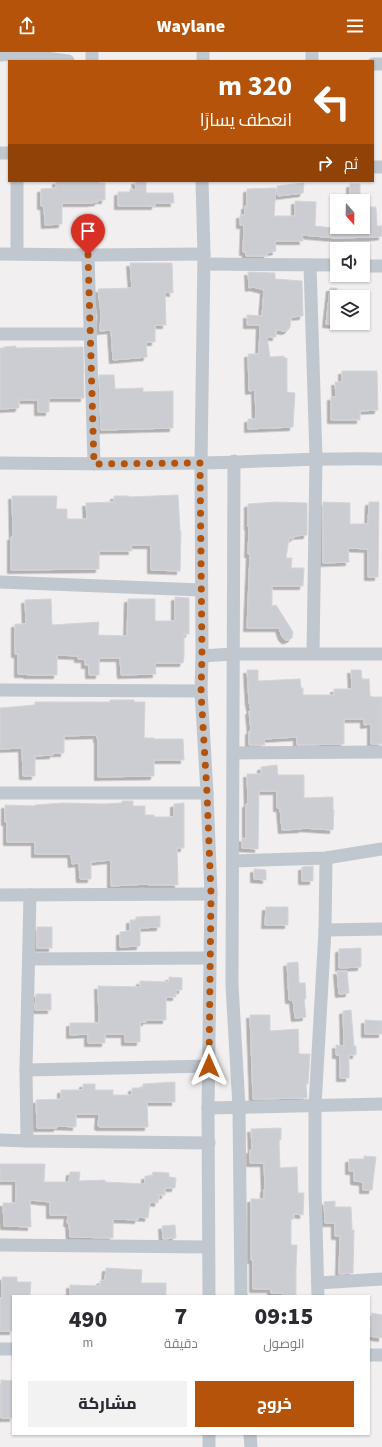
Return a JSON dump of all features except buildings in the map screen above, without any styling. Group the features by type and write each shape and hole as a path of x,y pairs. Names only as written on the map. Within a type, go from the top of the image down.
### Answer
{"street":[{"path":"0,55 58,60"},
{"path":"17,182 17,254"},
{"path":"202,182 204,259 200,463 201,692 211,894 208,1108 208,1247 210,1295"},
{"path":"0,254 88,255 330,265"},
{"path":"88,255 94,464"},
{"path":"310,265 316,458 312,653"},
{"path":"370,266 382,266"},
{"path":"0,334 90,334"},
{"path":"0,463 200,463 316,458 382,459"},
{"path":"234,461 232,984 239,1107 241,1295"},
{"path":"0,582 201,590"},
{"path":"202,656 312,653 382,654"},
{"path":"0,690 201,692"},
{"path":"234,753 382,752"},
{"path":"0,793 207,793"},
{"path":"233,860 326,858 382,849"},
{"path":"318,1295 315,1190 315,1106 325,930 326,858"},
{"path":"0,895 211,894"},
{"path":"27,1141 26,1070 30,895"},
{"path":"325,930 382,929"},
{"path":"29,959 209,958"},
{"path":"26,1070 209,1066"},
{"path":"208,1108 382,1104"},
{"path":"0,1140 209,1143"},
{"path":"0,1245 208,1247"},
{"path":"318,1283 382,1279"},
{"path":"0,1349 12,1349"},
{"path":"370,1355 382,1355"},
{"path":"209,1435 209,1447"},
{"path":"250,1435 251,1447"}],"route":[{"path":"88,255 94,464 200,463 201,692 211,894 209,958 209,1066"}]}
